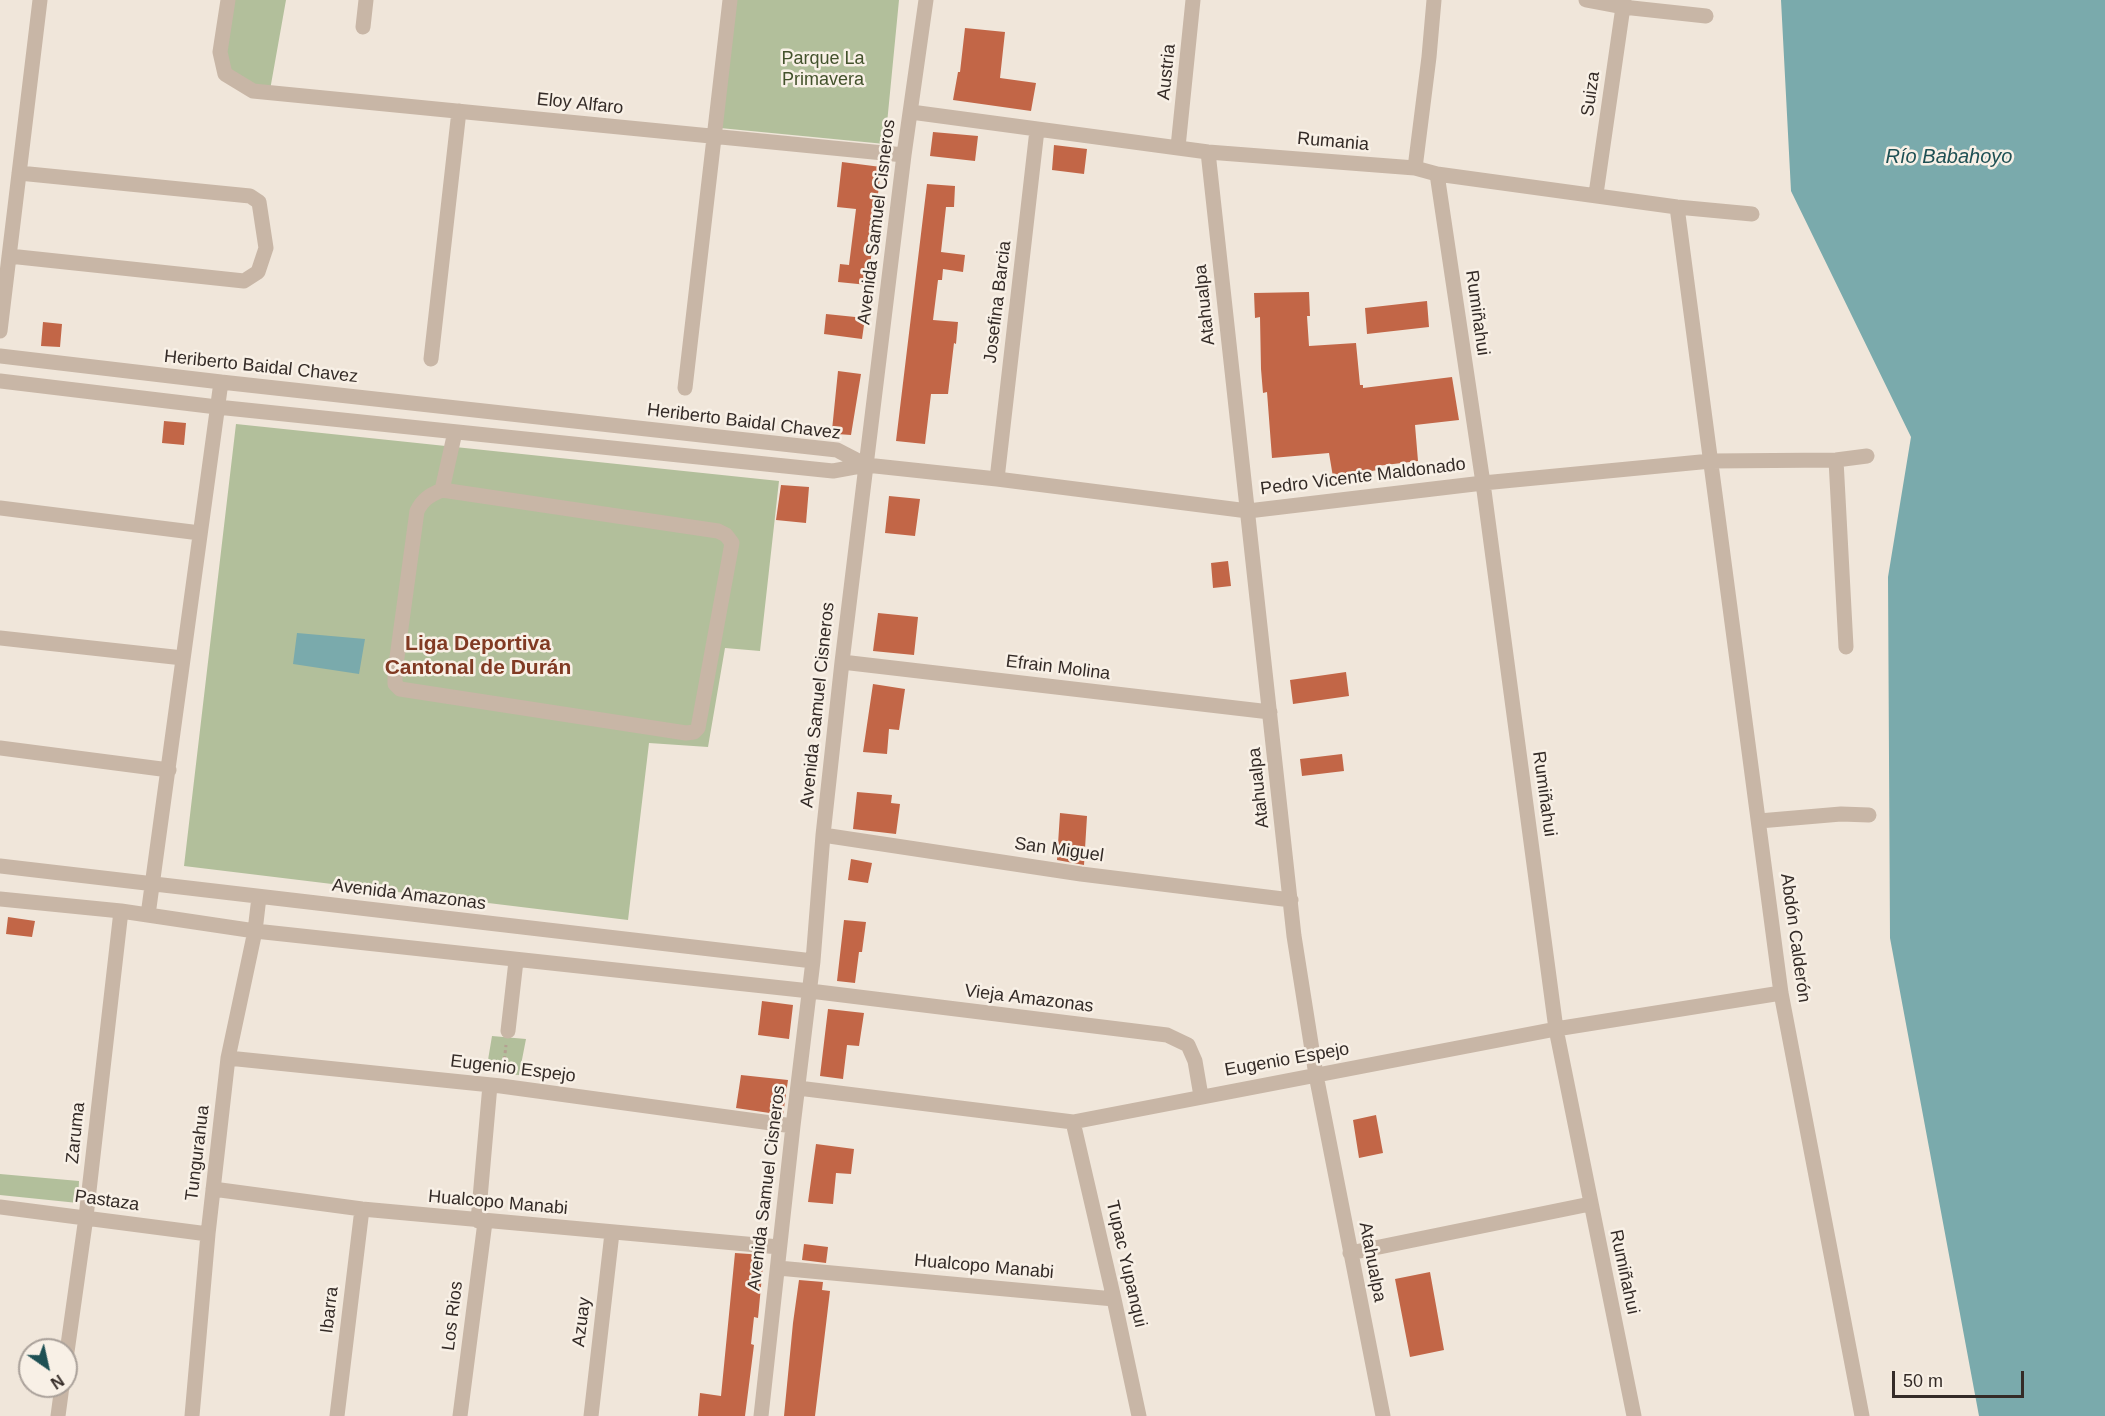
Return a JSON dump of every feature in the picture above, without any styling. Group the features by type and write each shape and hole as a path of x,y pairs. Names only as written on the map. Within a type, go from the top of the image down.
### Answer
{"street":[{"path":"0,331 9,256 8,204 19,173 40,0"},
{"name":"Eloy Alfaro","path":"228,0 220,52 225,74 253,91 904,155"},
{"path":"363,27 366,0"},
{"path":"685,388 730,0"},
{"name":"Avenida Samuel Cisneros","path":"761,1416 792,1126 810,992 823,835 842,662 904,155 926,0"},
{"name":"Austria","path":"1178,147 1193,0"},
{"path":"1415,168 1434,0"},
{"path":"1586,0 1623,3 1706,16"},
{"name":"Suiza","path":"1596,194 1623,3"},
{"path":"431,359 459,111"},
{"name":"Rumania","path":"911,112 1208,152 1415,168 1437,174 1596,194 1677,207 1752,214"},
{"name":"Josefina Barcia","path":"997,479 1037,130"},
{"name":"Atahualpa","path":"1208,152 1291,900 1316,1075 1383,1416"},
{"path":"9,256 244,281 258,272 266,248 259,202 250,196 19,173"},
{"name":"Rumiñahui","path":"1437,174 1482,483 1556,1029 1634,1416"},
{"name":"Abdón Calderón","path":"1677,207 1781,993 1862,1416"},
{"name":"Heriberto Baidal Chavez","path":"0,356 837,450 866,465"},
{"name":"Heriberto Baidal Chavez","path":"0,381 217,407 833,471 866,465"},
{"path":"148,915 220,382"},
{"path":"442,490 454,432"},
{"name":"Pedro Vicente Maldonado","path":"866,465 1248,511 1482,483 1711,461 1836,460 1867,456"},
{"path":"1836,460 1846,647"},
{"path":"442,490 718,531 726,535 732,543 698,728 686,734 400,689 395,684 395,672 417,511 421,502 429,495 442,490"},
{"path":"0,508 200,533"},
{"path":"0,638 183,658"},
{"name":"Efrain Molina","path":"842,662 1270,712"},
{"path":"0,748 169,770"},
{"path":"1759,821 1840,814 1869,815"},
{"name":"San Miguel","path":"823,835 1082,874 1291,900"},
{"name":"Avenida Amazonas","path":"0,866 813,961"},
{"name":"Tungurahua","path":"192,1416 208,1234 228,1058 255,931 259,897"},
{"path":"0,899 121,911 255,931 516,961 810,992"},
{"name":"Zaruma","path":"69,1338 86,1217 121,911"},
{"path":"508,1031 516,961"},
{"name":"Vieja Amazonas","path":"810,992 1167,1035 1188,1045 1195,1061 1202,1096"},
{"name":"Eugenio Espejo","path":"798,1088 1073,1122 1556,1029 1781,993"},
{"name":"Eugenio Espejo","path":"228,1058 496,1086 792,1126"},
{"name":"Los Rios","path":"460,1416 496,1086"},
{"name":"Tupac Yupanqui","path":"1073,1122 1139,1416"},
{"name":"Hualcopo Manabi","path":"213,1189 481,1222 780,1247"},
{"path":"1350,1252 1590,1204"},
{"name":"Pastaza","path":"0,1207 208,1234"},
{"name":"Ibarra","path":"337,1416 362,1209"},
{"name":"Azuay","path":"591,1416 612,1233"},
{"name":"Hualcopo Manabi","path":"777,1268 1114,1299"},
{"path":"58,1416 60,1398"}],"path":[{"path":"496,1086 508,1031"}],"green space":[{"path":"231,0 286,0 270,90 225,74"},
{"name":"Parque La Primavera","path":"732,0 899,0 885,144 720,128"},
{"name":"Liga Deportiva Cantonal de Durán","path":"236,424 779,481 760,651 725,648 708,747 649,743 628,920 184,866"},
{"path":"492,1036 526,1039 519,1075 486,1072"},
{"path":"0,1174 79,1181 78,1203 0,1195"}],"water":[{"name":"Río Babahoyo","path":"1781,0 2105,0 2105,1416 1979,1416 1890,938 1888,577 1911,437 1791,191"},
{"path":"297,633 365,639 359,674 293,664"}],"building":[{"path":"965,28 1005,32 1000,78 1036,83 1031,111 953,100 958,72 960,72"},
{"path":"933,132 978,136 975,161 930,156"},
{"path":"1054,145 1087,149 1084,174 1052,170"},
{"path":"842,162 881,167 868,285 838,282 840,264 849,265 856,209 837,207"},
{"path":"927,184 955,186 954,207 946,207 941,252 965,255 963,272 943,269 942,280 938,280 933,320 958,322 948,394 931,394 925,444 896,441"},
{"path":"1309,292 1310,316 1307,316 1309,346 1356,343 1360,385 1363,385 1363,388 1452,377 1459,420 1415,425 1418,461 1377,466 1378,470 1333,477 1329,453 1272,458 1267,392 1263,393 1260,317 1255,318 1254,293"},
{"path":"1427,301 1429,327 1367,334 1365,308"},
{"path":"826,314 865,318 862,339 824,334"},
{"path":"43,322 62,324 60,347 41,346"},
{"path":"838,371 861,374 851,435 837,434 837,430 832,430"},
{"path":"164,421 186,423 184,445 162,443"},
{"path":"781,485 809,487 806,523 776,520"},
{"path":"889,496 920,499 915,536 885,533"},
{"path":"1228,561 1231,586 1213,588 1211,563"},
{"path":"878,613 918,617 914,655 873,651"},
{"path":"1346,672 1349,696 1293,704 1290,680"},
{"path":"873,684 905,689 899,730 889,729 887,754 863,752"},
{"path":"1342,754 1344,771 1302,776 1300,759"},
{"path":"857,792 892,795 891,803 900,804 896,834 853,829"},
{"path":"1060,813 1087,816 1084,865 1057,860"},
{"path":"851,859 872,863 868,883 848,880"},
{"path":"8,917 35,921 32,937 6,934"},
{"path":"844,920 866,922 855,983 837,981"},
{"path":"762,1001 793,1005 789,1039 758,1035"},
{"path":"828,1009 864,1013 859,1046 847,1045 843,1079 820,1076"},
{"path":"741,1075 788,1080 783,1115 736,1108"},
{"path":"1376,1115 1383,1153 1359,1158 1353,1120"},
{"path":"816,1144 854,1149 851,1174 836,1173 833,1204 808,1202"},
{"path":"804,1244 828,1247 826,1263 802,1260"},
{"path":"735,1253 764,1255 758,1318 754,1317 751,1344 754,1345 745,1416 698,1416 700,1393 721,1396"},
{"path":"1430,1272 1444,1350 1410,1357 1395,1279"},
{"path":"799,1280 823,1282 822,1290 830,1291 815,1416 784,1416"}],"district":[{"name":"Liga Deportiva Cantonal de Durán","path":"478,656"}]}
